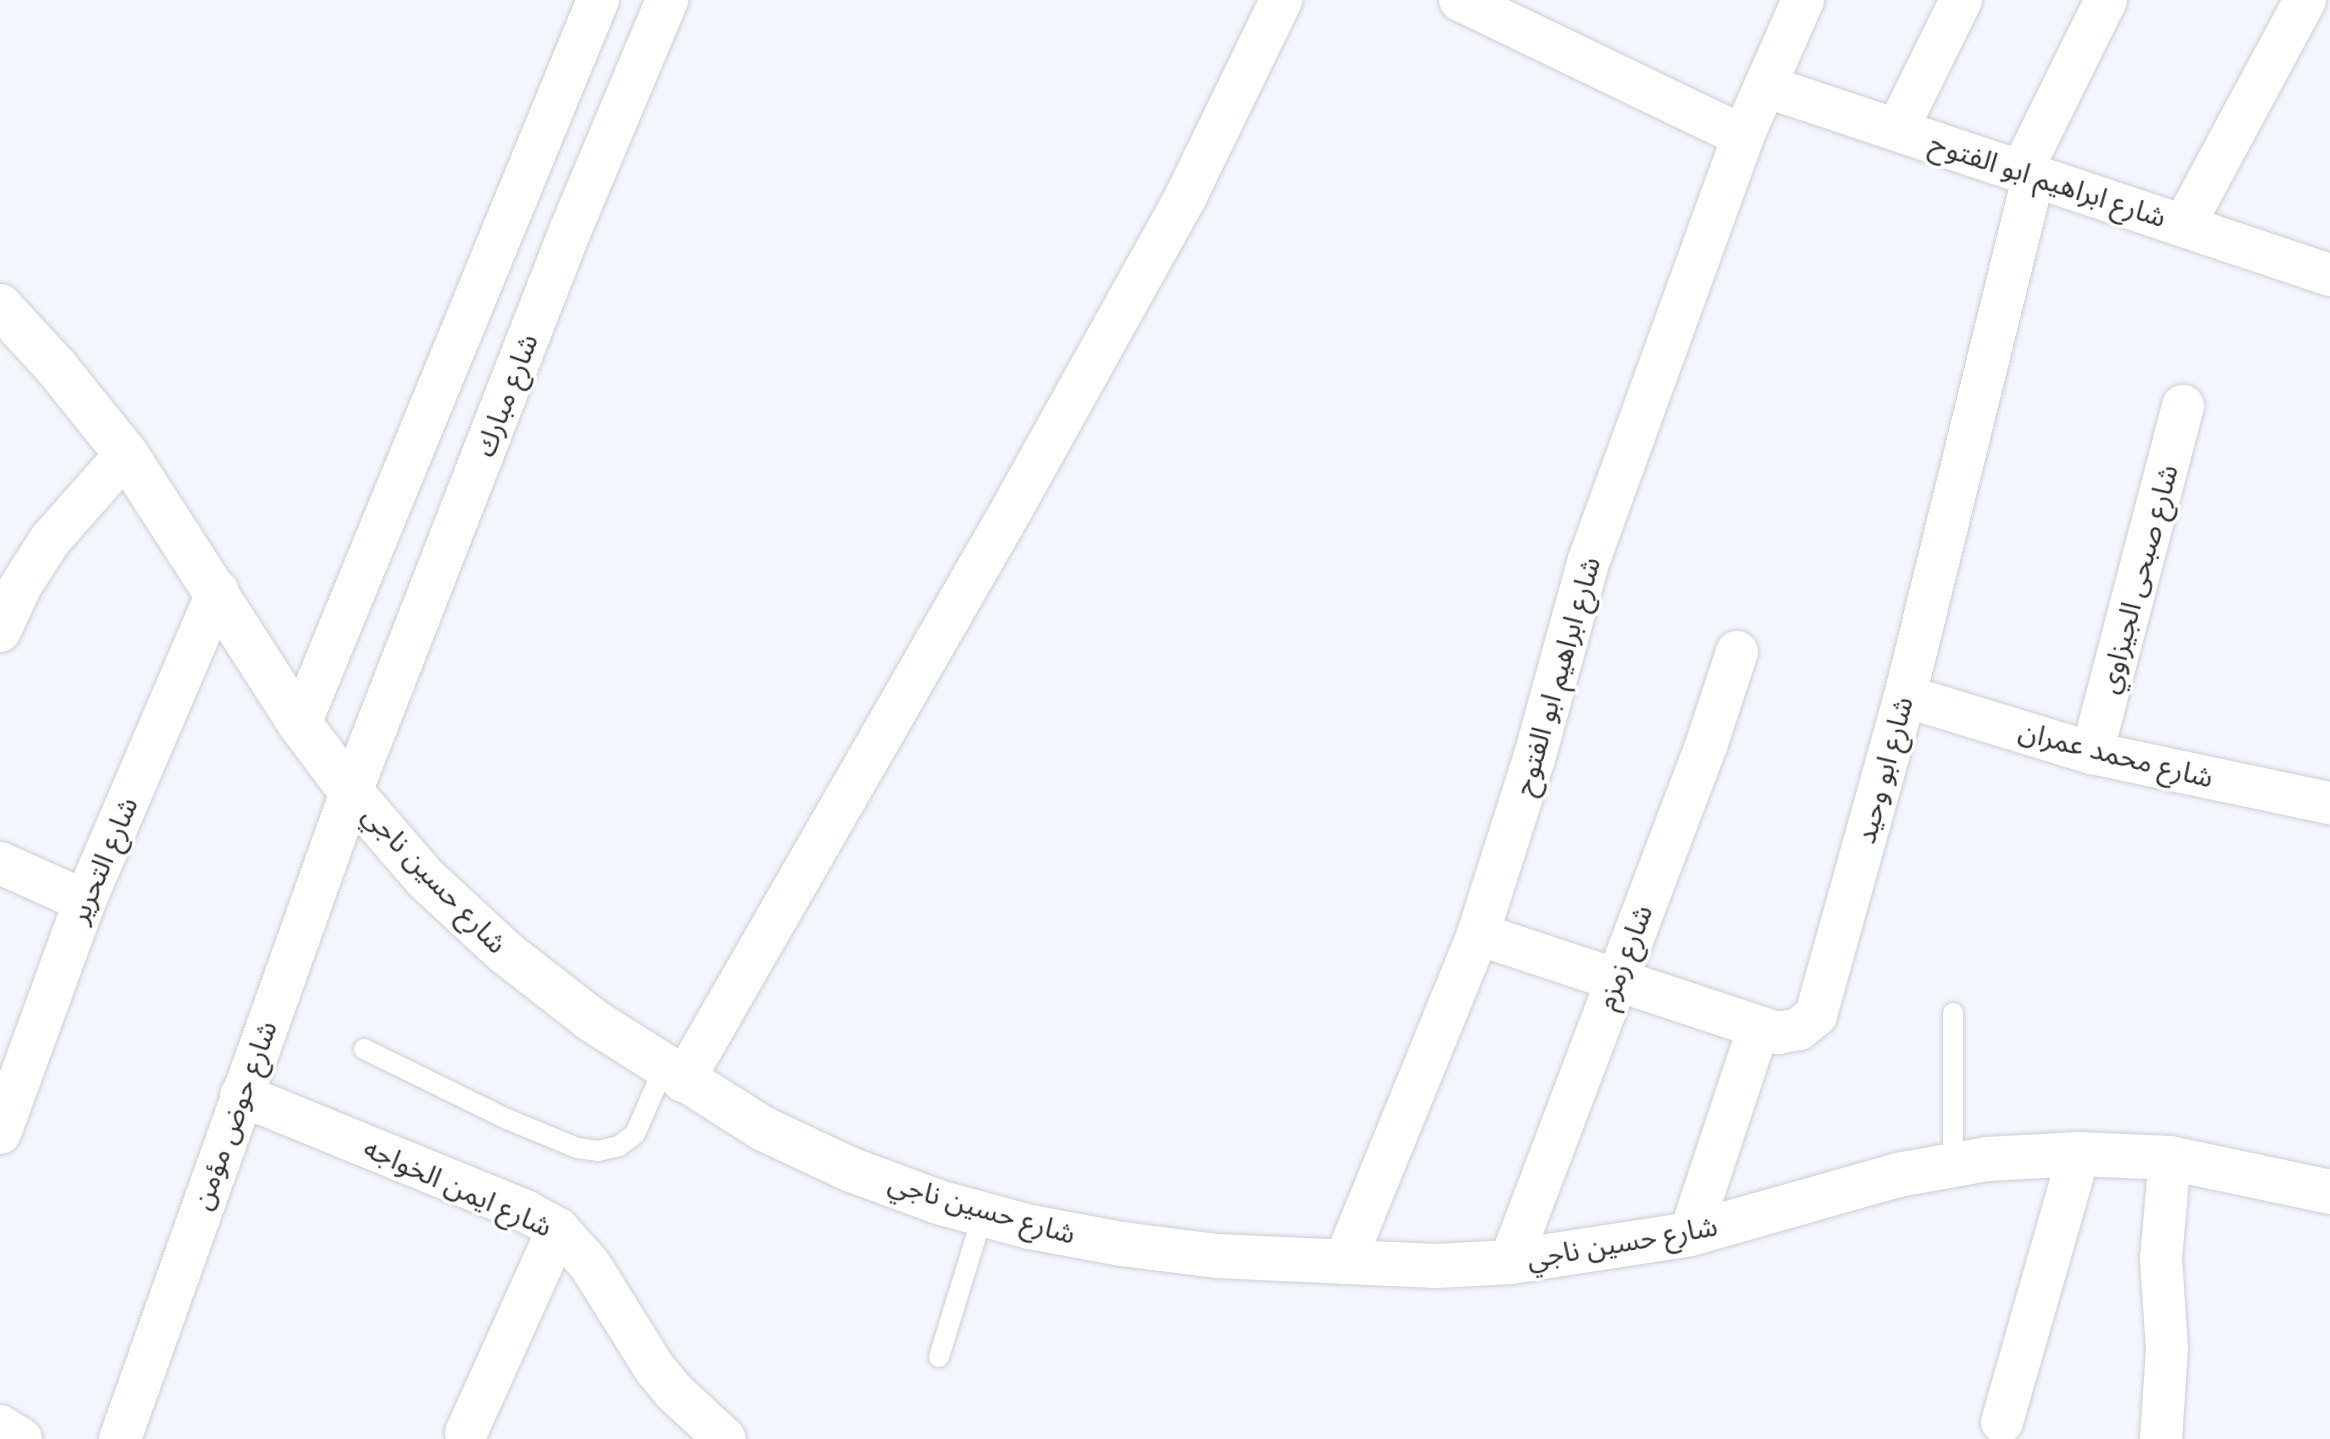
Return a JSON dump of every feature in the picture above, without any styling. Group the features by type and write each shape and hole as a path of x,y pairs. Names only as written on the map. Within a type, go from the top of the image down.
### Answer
{"street":[{"path":"300,724 598,0"},
{"name":"شارع مبارك","path":"351,792 631,83 667,0"},
{"path":"673,1074 1012,509 1186,196 1281,0"},
{"path":"1460,0 1743,136"},
{"name":"شارع ابراهيم ابو الفتوح","path":"1344,1263 1478,934 1534,759 1589,560 1743,136 1803,0"},
{"path":"1897,130 1961,0"},
{"name":"شارع ابو وحيد","path":"1478,934 1778,1033 1799,1029 1816,1015 1905,696 2028,172 2106,0"},
{"path":"2184,225 2305,0"},
{"path":"574,57 631,83"},
{"name":"شارع ابراهيم ابو الفتوح","path":"1765,86 2330,275"},
{"name":"شارع حسين ناجي","path":"0,306 56,367 126,454 218,591 300,724 351,792 425,878 506,953 592,1020 764,1129 849,1169 1030,1227 1138,1246 1217,1256 1436,1266 1510,1262 1690,1234 1898,1175 1987,1159 2079,1154 2170,1158 2330,1192"},
{"name":"شارع صبحى الجيزاوي","path":"2092,753 2183,406"},
{"path":"0,631 20,587 50,540 126,454"},
{"name":"شارع التحرير","path":"0,1133 85,901 218,591"},
{"name":"شارع زمزم","path":"1510,1262 1707,743 1737,652"},
{"name":"شارع محمد عمران","path":"1905,696 2092,753 2330,803"},
{"name":"شارع حوض مؤمن","path":"120,1439 351,792"},
{"path":"0,863 85,901"},
{"path":"1690,1234 1759,1027"},
{"name":"شارع ايمن الخواجه","path":"241,1095 527,1212 558,1229 590,1265 655,1369 674,1392 725,1439"},
{"path":"2002,1422 2079,1154"},
{"path":"2161,1439 2167,1349 2161,1258 2170,1158"},
{"path":"466,1433 558,1229"},
{"path":"0,1426 21,1439"}],"lane":[{"path":"1953,1013 1953,1165"},
{"path":"364,1049 507,1119 577,1148 598,1151 619,1146 635,1134 673,1074"},
{"path":"939,1357 983,1214"}]}
